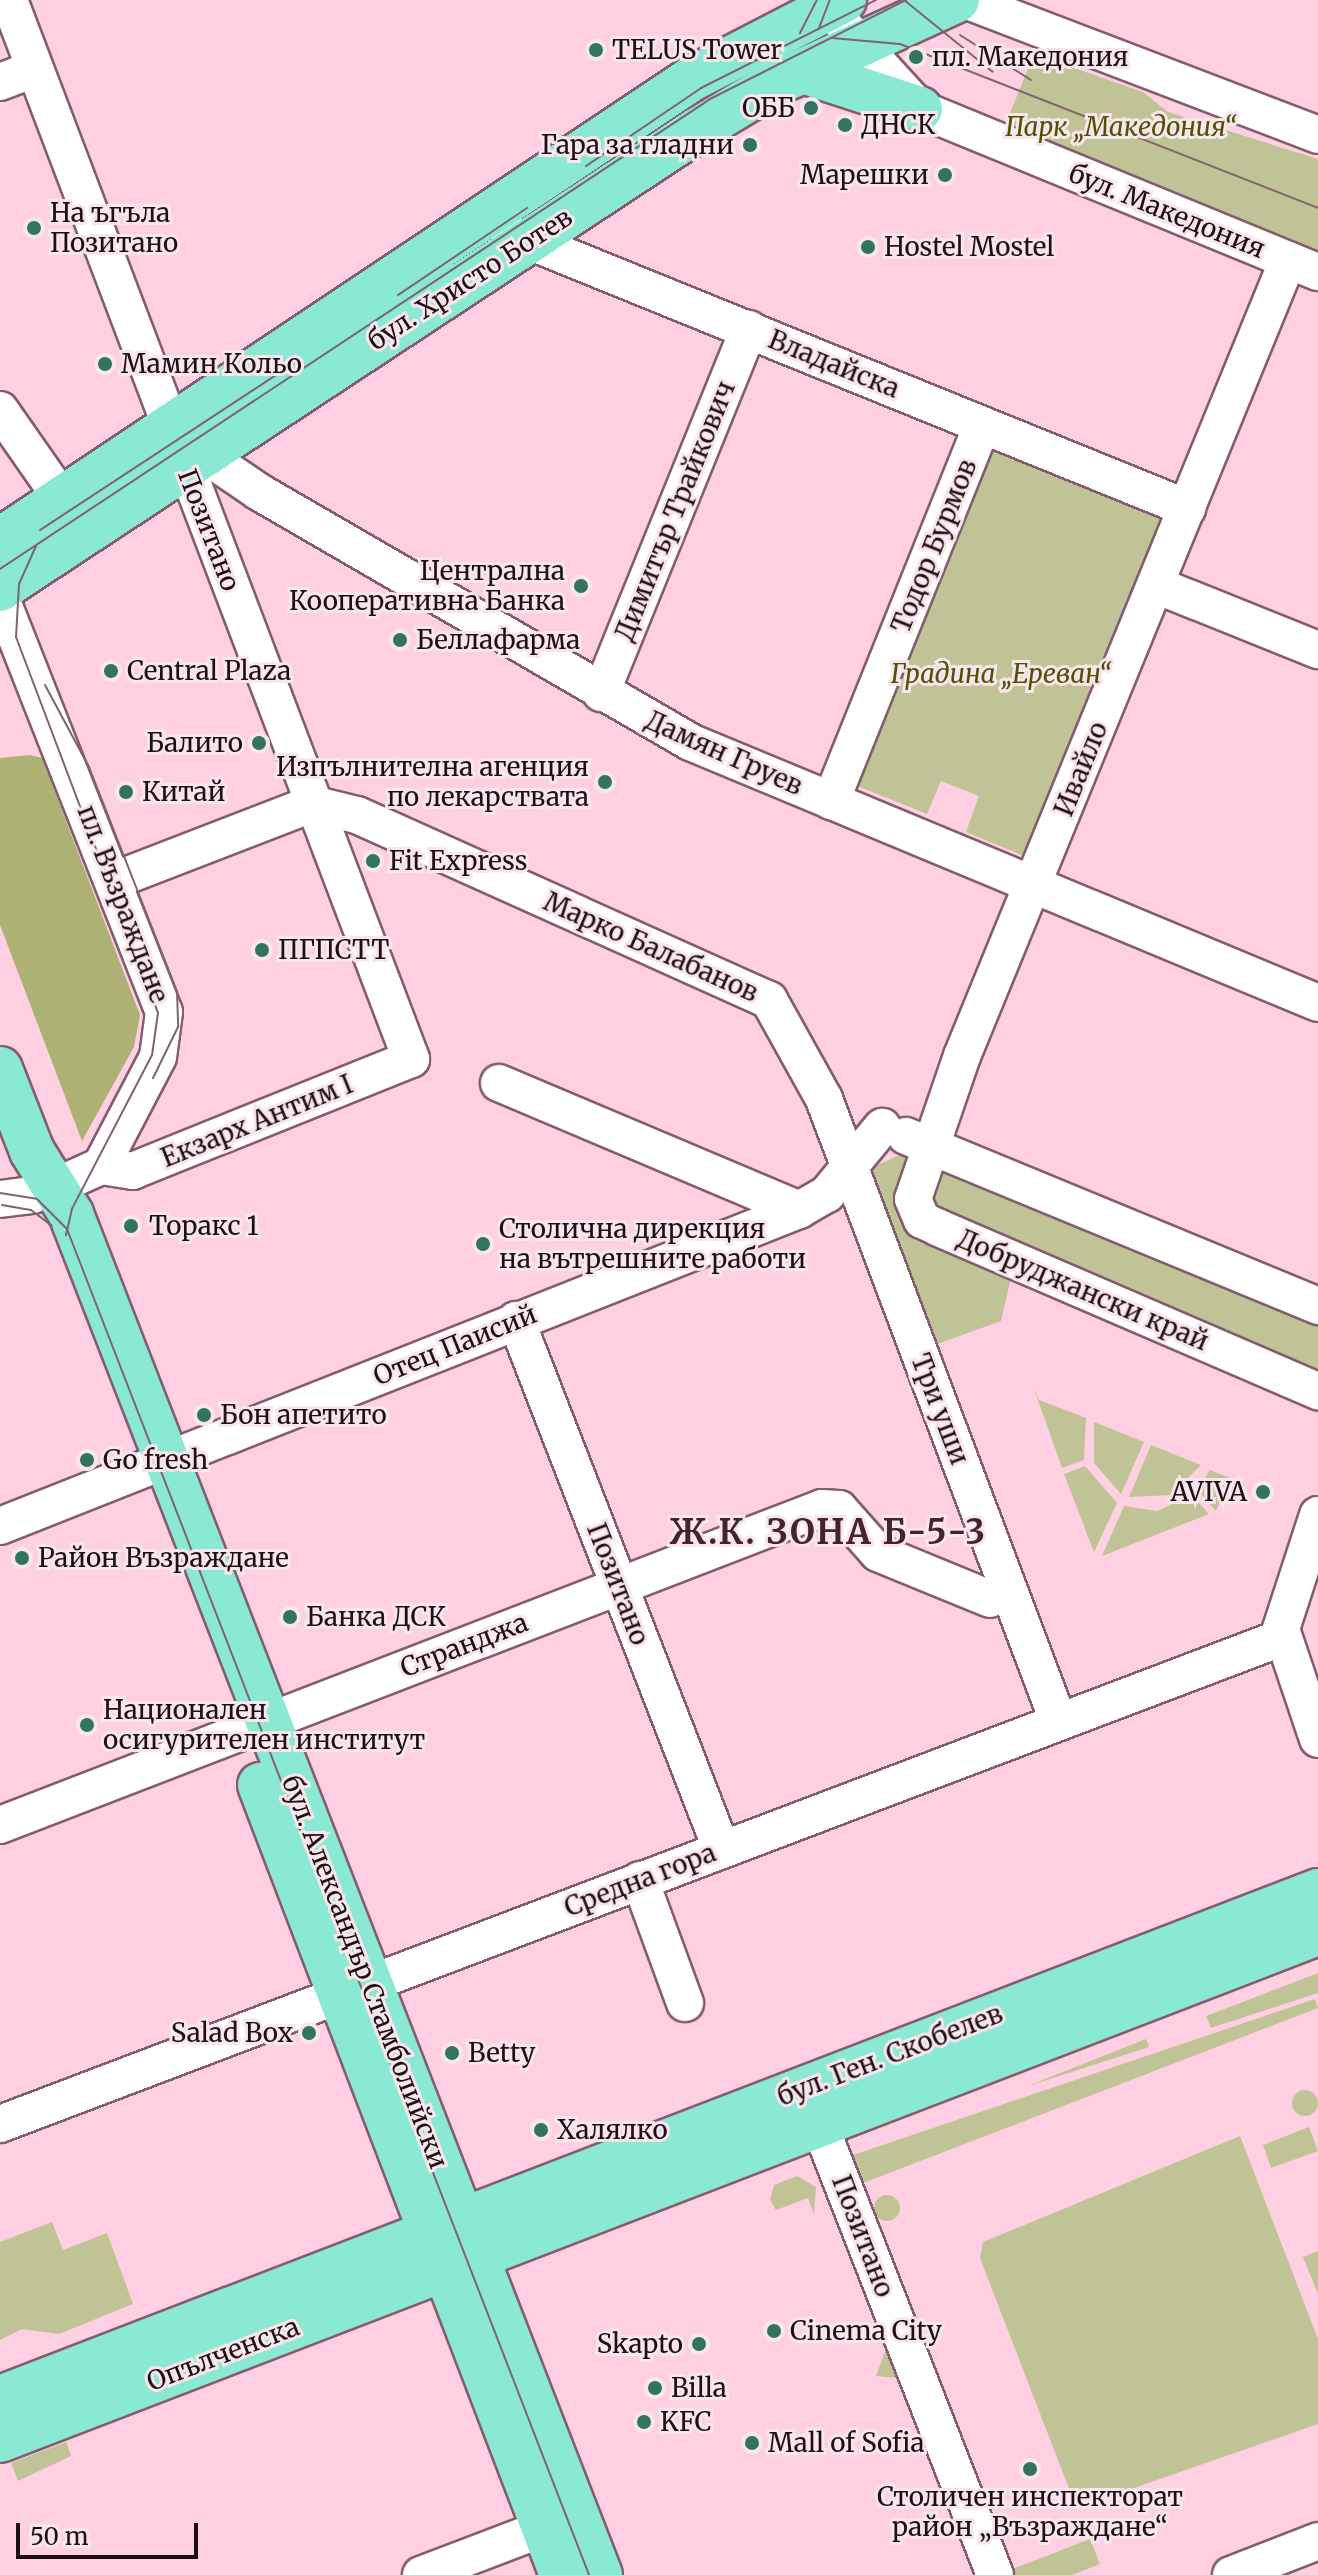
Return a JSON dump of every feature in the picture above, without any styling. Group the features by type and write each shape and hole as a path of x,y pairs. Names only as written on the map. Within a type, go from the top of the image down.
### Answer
{"main road":[{"name":"бул. Христо Ботев","path":"0,589 528,240 803,71 862,49 957,0"},
{"name":"бул. Христо Ботев","path":"0,540 693,78 832,2"},
{"path":"803,71 920,109"},
{"name":"бул. Александър Стамболийски","path":"0,1069 32,1151 31,1193 154,1467 453,2241 600,2575"},
{"name":"бул. Ген. Скобелев","path":"453,2241 1318,1891"},
{"name":"бул. Ген. Скобелев","path":"453,2241 818,2121 1318,1933"},
{"name":"бул. Александър Стамболийски","path":"453,2241 544,2528 562,2575"},
{"name":"Опълченска","path":"0,2398 453,2241"},
{"name":"Опълченска","path":"0,2440 453,2241"}],"street":[{"name":"Позитано","path":"9,0 170,428 194,463 312,804 411,1059"},
{"path":"965,0 1002,9 1318,135"},
{"name":"бул. Македония","path":"832,2 862,49 920,109 1303,266"},
{"path":"0,82 34,69"},
{"name":"Владайска","path":"481,221 1187,508"},
{"name":"Ивайло","path":"927,1144 1187,508 1303,266"},
{"name":"Димитър Трайкович","path":"601,693 749,329"},
{"path":"0,410 62,499"},
{"name":"Тодор Бурмов","path":"831,801 982,425"},
{"name":"Дамян Груев","path":"194,463 690,742 1318,1003"},
{"path":"1156,585 1318,650"},
{"name":"пл. Възраждане","path":"0,596 115,880 165,1025 158,1057 101,1166"},
{"path":"115,880 312,804"},
{"name":"Марко Балабанов","path":"312,804 357,815 769,1000 824,1099"},
{"name":"Екзарх Антим I","path":"101,1166 133,1171 411,1059"},
{"path":"499,1083 799,1210"},
{"path":"824,1099 882,1127 1318,1306"},
{"name":"Три уши","path":"824,1099 1057,1718"},
{"name":"Отец Паисий","path":"0,1526 799,1210 827,1194 848,1164 882,1127"},
{"name":"Добруджански край","path":"927,1144 913,1199 922,1220 1318,1391"},
{"path":"31,1193 101,1166"},
{"name":"Позитано","path":"516,1320 721,1848"},
{"name":"Странджа","path":"0,1825 810,1512 839,1509 878,1553 990,1599"},
{"path":"1318,1515 1287,1594 1281,1638 1318,1739"},
{"name":"Средна гора","path":"0,2124 1057,1718 1281,1638"},
{"path":"640,1880 685,2003"},
{"name":"Позитано","path":"818,2121 995,2575"},
{"path":"421,2575 544,2528"},
{"path":"1231,2575 1318,2541"}],"green space":[{"name":"Парк „Македония“","path":"1034,54 1143,92 1168,112 1318,159 1318,254 1006,123"},
{"name":"Градина „Ереван“","path":"982,425 1187,508 1041,863 966,832 979,796 941,781 927,814 840,779"},
{"path":"30,755 42,758 140,1015 134,1047 82,1141 0,925 0,758"},
{"path":"902,1154 917,1160 903,1221 909,1232 1002,1272 1010,1282 1001,1321 921,1350 855,1175"},
{"path":"947,1164 1318,1321 1318,1371 929,1210"},
{"path":"1033,1386 1039,1400 1086,1418 1084,1460 1062,1468"},
{"path":"1094,1422 1144,1442 1121,1494 1094,1463"},
{"path":"1151,1445 1201,1465 1171,1495 1129,1497"},
{"path":"1085,1466 1117,1503 1094,1552 1064,1474"},
{"path":"1210,1470 1230,1478 1216,1511 1197,1490"},
{"path":"1192,1495 1209,1514 1102,1556 1124,1506 1157,1511"},
{"path":"1318,1973 1318,1993 1211,2028 1206,2016"},
{"path":"1315,1999 1318,2008 863,2183 853,2155"},
{"path":"1146,2039 1149,2047 1025,2087"},
{"path":"1305,2090 1314,2094 1318,2103 1314,2112 1305,2116 1296,2112 1292,2103 1296,2094"},
{"path":"1309,2127 1318,2151 1271,2168 1263,2145"},
{"path":"1240,2136 1318,2339 1318,2424 1082,2506 1071,2494 980,2258 983,2242"},
{"path":"797,2176 816,2187 814,2215 808,2198 776,2210 770,2200 774,2185"},
{"path":"887,2195 896,2199 900,2208 896,2217 887,2221 878,2217 874,2208 878,2199"},
{"path":"52,2222 63,2250 107,2233 133,2304 59,2334 22,2329 0,2340 0,2242"},
{"path":"1318,2251 1318,2294 1303,2257"},
{"path":"888,2344 900,2378 876,2376"},
{"path":"66,2442 71,2456 18,2481 11,2463"},
{"path":"1090,2539 1100,2564 1072,2575 1016,2575 1013,2569"}],"tram line":[{"path":"800,33 817,0"},
{"path":"819,28 830,0"},
{"path":"586,166 701,88 876,0"},
{"path":"904,0 993,72"},
{"path":"0,569 710,99 906,0"},
{"path":"960,35 1031,80"},
{"path":"832,38 900,44 1318,208"},
{"path":"398,295 527,208"},
{"path":"40,530 294,363"},
{"path":"36,546 19,584 16,637 158,1013 152,1055 72,1209 66,1235"},
{"path":"45,685 89,767 177,992 178,1027 153,1078"},
{"path":"0,1193 37,1199 67,1229 589,2575"},
{"path":"2,1205 31,1210 52,1226"}],"place":[{"name":"TELUS Tower","path":"596,50"},
{"name":"пл. Македония","path":"916,57"},
{"name":"ОББ","path":"811,108"},
{"name":"ДНСК","path":"845,125"},
{"name":"Гара за гладни","path":"750,145"},
{"name":"Марешки","path":"945,175"},
{"name":"На ъгъла Позитано","path":"34,228"},
{"name":"Hostel Mostel","path":"868,247"},
{"name":"Мамин Кольо","path":"105,364"},
{"name":"Централна Кооперативна Банка","path":"581,586"},
{"name":"Беллафарма","path":"400,640"},
{"name":"Central Plaza","path":"111,671"},
{"name":"Балито","path":"259,743"},
{"name":"Изпълнителна агенция по лекарствата","path":"605,782"},
{"name":"Китай","path":"126,792"},
{"name":"Fit Express","path":"373,861"},
{"name":"ПГПСТТ","path":"262,950"},
{"name":"Торакс 1","path":"131,1226"},
{"name":"Столична дирекция на вътрешните работи","path":"483,1244"},
{"name":"Бон апетито","path":"204,1415"},
{"name":"Go fresh","path":"87,1460"},
{"name":"AVIVA","path":"1263,1492"},
{"name":"Район Възраждане","path":"22,1558"},
{"name":"Банка ДСК","path":"290,1617"},
{"name":"Национален осигурителен институт","path":"87,1725"},
{"name":"Salad Box","path":"309,2033"},
{"name":"Betty","path":"452,2053"},
{"name":"Халялко","path":"541,2130"},
{"name":"Cinema City","path":"774,2331"},
{"name":"Skapto","path":"699,2344"},
{"name":"Billa","path":"655,2388"},
{"name":"KFC","path":"644,2422"},
{"name":"Mall of Sofia","path":"752,2443"},
{"name":"Столичен инспекторат район „Възраждане“","path":"1030,2469"}],"district":[{"name":"Ж.К. ЗОНА Б-5-3","path":"828,1533"}]}
